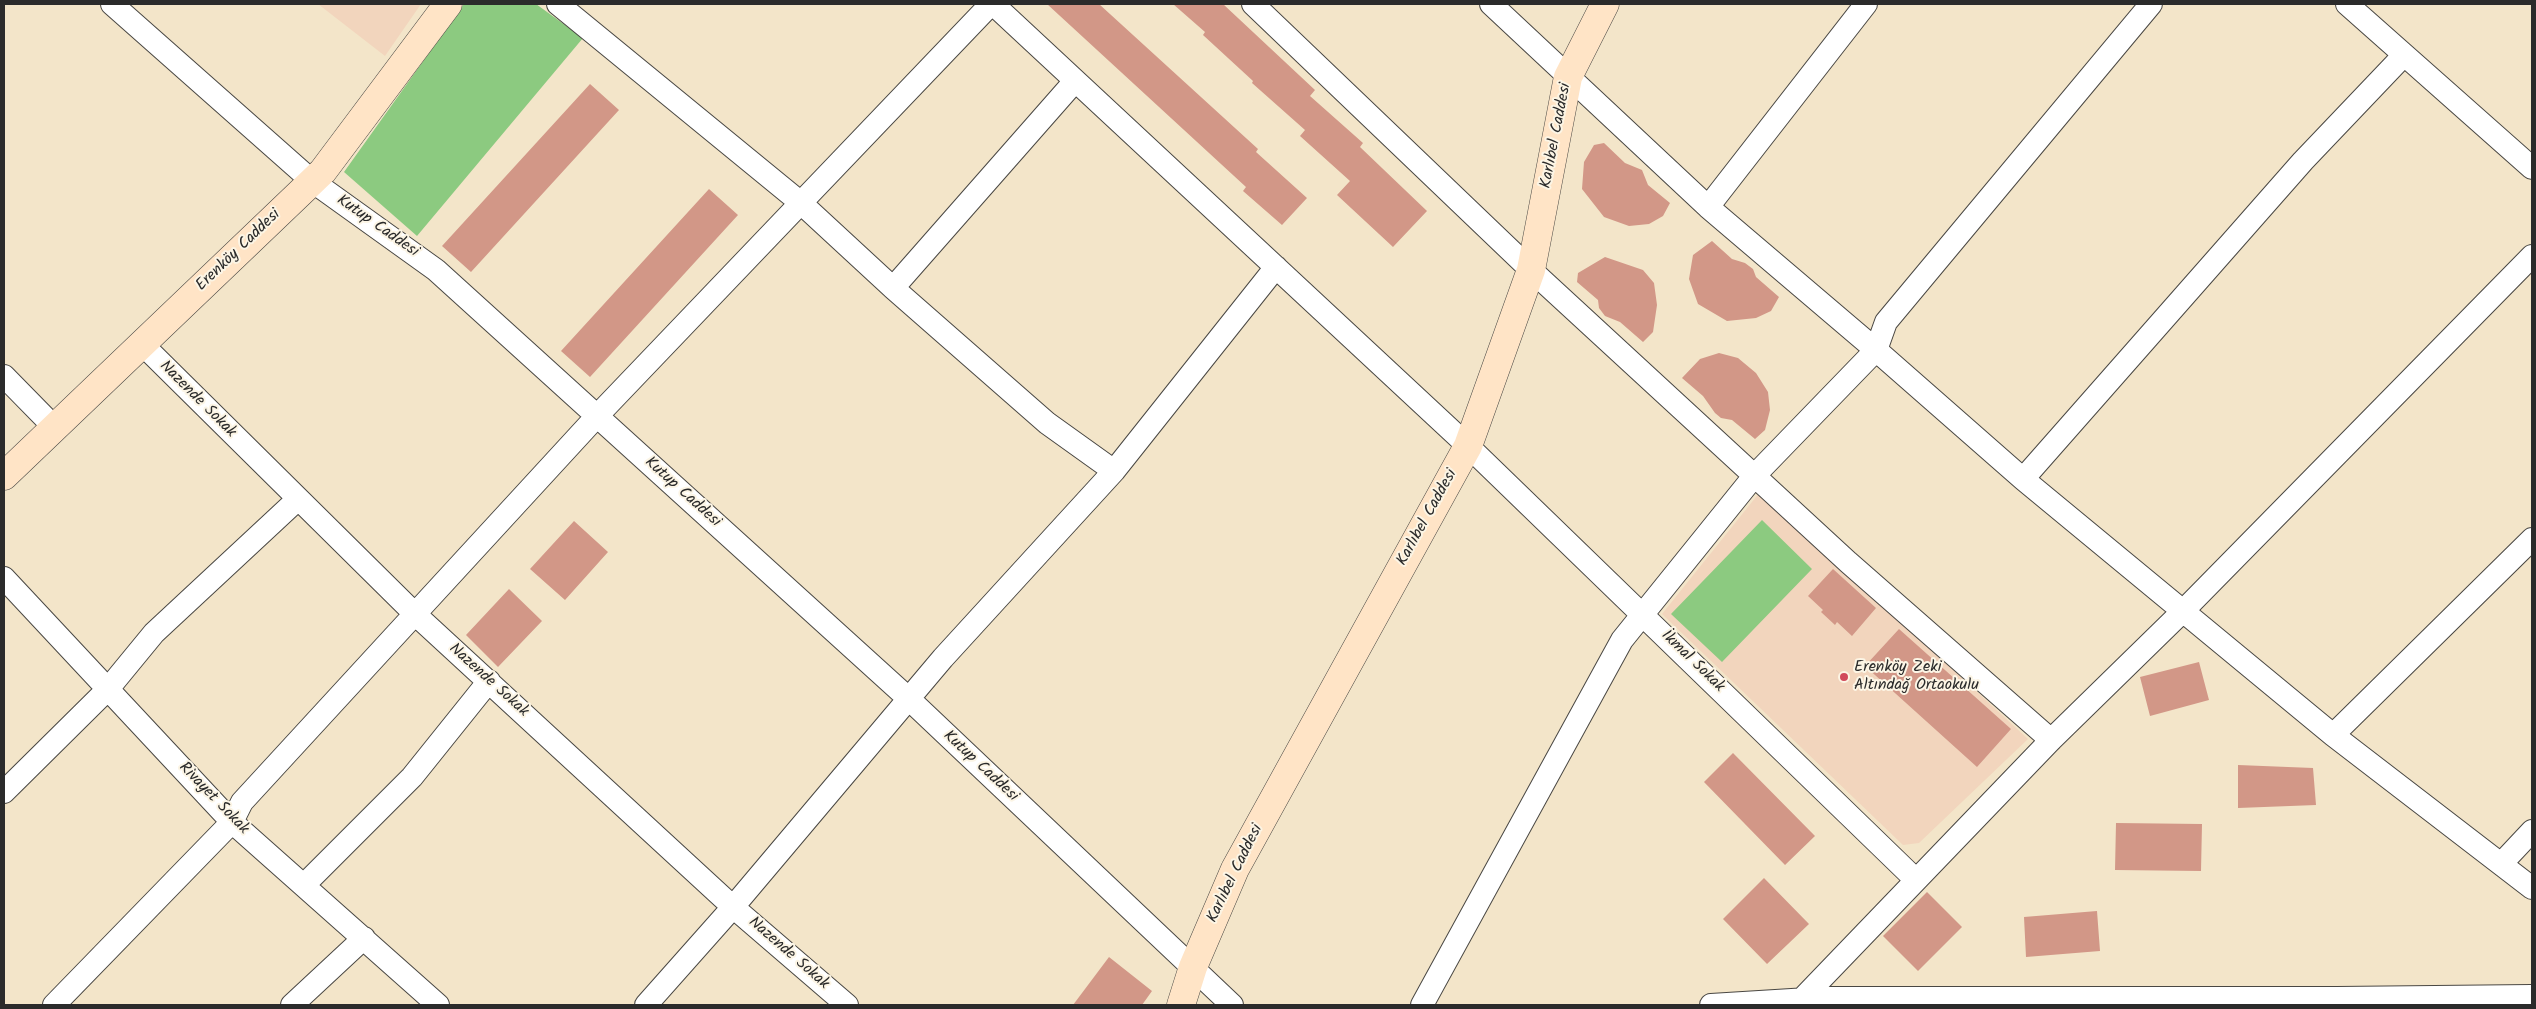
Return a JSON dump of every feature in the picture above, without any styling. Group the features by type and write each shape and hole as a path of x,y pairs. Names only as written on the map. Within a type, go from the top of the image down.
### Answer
{"street":[{"name":"Kutup Caddesi","path":"112,4 312,182 436,270 909,699 1226,1000"},
{"name":"Erenköy Caddesi","path":"4,476 323,171 448,4"},
{"path":"558,4 801,203 893,288 1047,423 1114,471"},
{"path":"54,1005 232,822 242,802 597,416 992,4"},
{"name":"İkmal Sokak","path":"992,4 1468,446 1915,879"},
{"path":"1253,4 1531,270 1848,562 2051,740"},
{"path":"1491,4 1708,207 1876,350 2023,479 2333,735 2532,888"},
{"name":"Karlıbel Caddesi","path":"1181,1005 1192,967 1234,869 1468,446 1531,270 1568,77 1605,4"},
{"path":"1708,207 1866,4"},
{"path":"1422,1005 1622,640 1755,475 1876,350 1886,322 2151,4"},
{"path":"2347,4 2532,168"},
{"path":"2023,479 2304,160 2404,55"},
{"path":"893,288 1076,80"},
{"path":"1801,1000 1915,879 2051,740 2183,611 2532,256"},
{"path":"646,1005 733,907 949,651 1114,471 1276,267"},
{"name":"Nazende Sokak","path":"142,344 416,615 733,907 847,1005"},
{"path":"4,376 55,428"},
{"path":"4,792 108,689 154,633 298,499"},
{"path":"2333,735 2532,539"},
{"name":"Rivayet Sokak","path":"4,578 232,822 438,1005"},
{"path":"304,886 412,778 489,681"},
{"path":"2501,864 2532,831"},
{"path":"292,1005 364,938"},
{"path":"1711,1005 1801,1000 1914,1002 2468,1001 2532,996"},
{"path":"1226,1000 1251,1005"}],"shaded area":[{"path":"318,4 421,4 385,56"},
{"name":"Erenköy Zeki Altındağ Ortaokulu","path":"1760,492 2028,739 1919,843 1903,845 1662,614"}],"green space":[{"path":"464,4 536,4 583,38 417,236 344,172"},
{"path":"1762,520 1812,569 1722,662 1671,614"}],"building":[{"path":"1047,4 1099,4 1258,149 1256,152 1307,198 1282,225 1243,191 1246,187"},
{"path":"1173,4 1223,4 1315,90 1310,96 1363,143 1360,147 1427,211 1393,247 1337,195 1350,181 1300,136 1305,130 1252,83 1253,81 1203,35 1205,32"},
{"path":"590,84 619,110 471,272 442,246"},
{"path":"1604,143 1625,163 1642,170 1648,185 1670,203 1663,216 1649,224 1629,226 1604,217 1582,189 1584,162 1594,145"},
{"path":"709,189 738,215 590,377 561,351"},
{"path":"1712,241 1732,259 1745,263 1753,269 1756,277 1779,297 1771,311 1756,318 1727,321 1698,304 1689,279 1693,255"},
{"path":"1605,257 1643,270 1654,283 1657,305 1653,332 1643,342 1620,322 1605,316 1599,308 1598,300 1577,282 1578,273"},
{"path":"1719,353 1738,358 1756,373 1768,392 1770,410 1765,430 1755,439 1732,420 1721,418 1715,413 1703,396 1682,378 1700,359"},
{"path":"574,521 608,552 565,600 530,569"},
{"path":"1833,569 1876,608 1852,636 1837,622 1835,625 1808,596"},
{"path":"509,589 542,621 498,667 466,635"},
{"path":"1899,629 2011,729 1977,767 1865,666"},
{"path":"2199,662 2209,700 2150,716 2140,677"},
{"path":"1733,753 1815,836 1785,865 1704,782"},
{"path":"2238,765 2313,768 2316,805 2238,808"},
{"path":"2116,823 2202,824 2201,871 2115,870"},
{"path":"1764,878 1809,924 1767,964 1723,919"},
{"path":"1927,892 1962,927 1918,971 1883,936"},
{"path":"2097,911 2100,951 2026,957 2024,917"},
{"path":"1109,957 1152,991 1142,1005 1073,1005"}],"place":[{"name":"Erenköy Zeki Altındağ Ortaokulu","path":"1844,677"}]}
